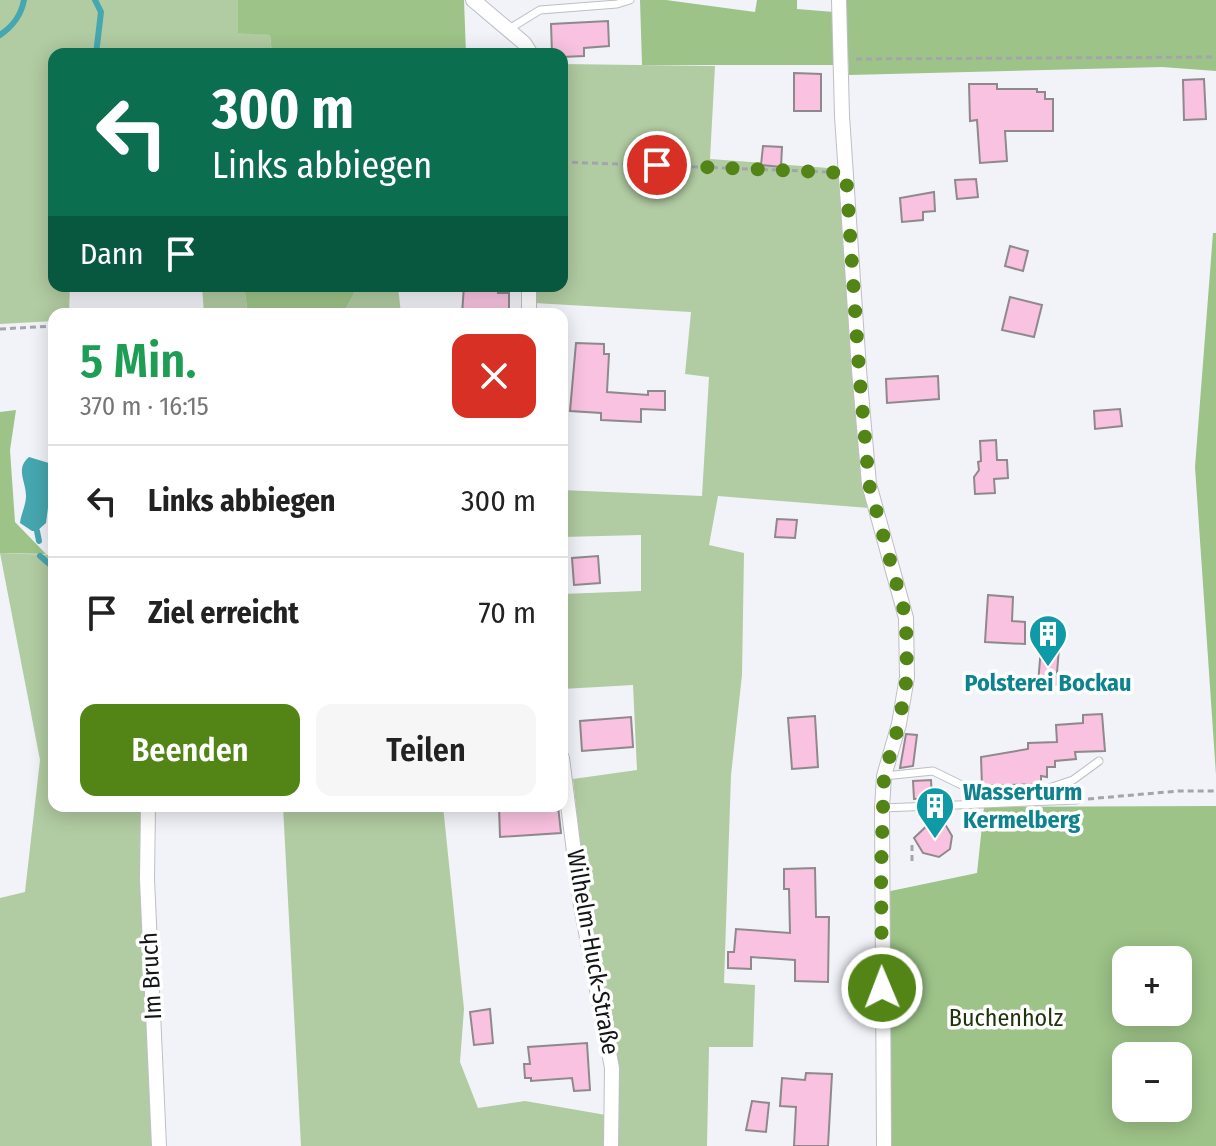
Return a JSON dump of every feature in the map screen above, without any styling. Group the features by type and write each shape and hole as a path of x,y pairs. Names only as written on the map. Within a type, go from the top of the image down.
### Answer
{"street":[{"path":"473,0 527,48"},
{"path":"839,0 846,173 869,484 906,618 907,677 899,724 884,776 882,808 884,1146"},
{"name":"Wilhelm-Huck-Straße","path":"568,805 581,906 612,1068 611,1146"},
{"name":"Im Bruch","path":"148,812 147,879 159,1146"}],"lane":[{"path":"509,29 540,10 617,4 630,0"},
{"path":"884,776 933,771 978,793 1043,790 1073,780 1099,761"},
{"path":"882,808 1077,800"}],"path":[{"path":"841,59 1216,57"},
{"path":"568,162 846,173"},
{"path":"0,329 48,326"},
{"path":"1077,800 1178,791 1216,791"},
{"path":"912,844 912,861"}],"green space":[{"path":"0,0 238,0 238,32 270,35 271,48 48,48 48,292 70,292 69,308 48,308 48,321 0,324"},
{"path":"238,0 464,0 466,48 271,48 270,35 238,33"},
{"path":"640,0 666,0 755,12 757,0 797,0 797,9 834,12 837,65 642,65"},
{"path":"845,0 1216,0 1216,71 1162,67 849,75"},
{"path":"568,64 715,66 710,159 842,169 845,255 862,485 869,508 718,496 709,545 744,553 742,675 731,775 724,983 755,985 753,1047 709,1047 707,1146 618,1146 617,1066 587,906 573,779 637,770 633,685 568,689 568,594 641,591 641,535 568,537 568,490 702,496 709,377 685,374 691,312 534,303 534,292 568,292"},
{"path":"1213,233 1216,233 1216,775 1195,467"},
{"path":"202,292 245,292 247,308 204,308"},
{"path":"245,292 355,292 346,308 247,308"},
{"path":"355,292 399,292 400,308 346,308"},
{"path":"16,410 10,450 15,522 46,554 0,553 0,412"},
{"path":"0,553 48,555 48,812 144,812 154,1146 0,1146 0,898 25,892 40,760"},
{"name":"Buchenholz","path":"1216,806 1216,1146 891,1146 881,893 977,873 984,807"},
{"path":"283,812 444,812 464,1009 460,1062 478,1108 525,1101 606,1115 605,1146 301,1146"}],"water":[{"path":"29,457 48,463 46,523 37,531 20,523 26,496 22,471"}],"building":[{"path":"608,21 609,46 584,48 584,56 568,57 568,48 552,48 551,24"},
{"path":"794,73 821,74 821,111 794,111"},
{"path":"1204,79 1206,119 1184,120 1183,80"},
{"path":"969,84 997,84 997,89 1037,89 1037,92 1045,92 1045,99 1053,99 1053,131 1005,131 1007,161 980,163 977,120 970,121"},
{"path":"763,146 782,147 781,167 761,165"},
{"path":"976,179 978,197 957,199 955,180"},
{"path":"934,192 935,211 923,212 923,220 902,222 900,198"},
{"path":"1010,246 1028,251 1023,271 1005,266"},
{"path":"464,292 509,293 509,308 462,308"},
{"path":"1010,297 1042,305 1034,337 1002,330"},
{"path":"576,343 604,344 604,354 609,354 607,392 648,395 648,391 665,391 665,410 641,409 641,422 601,420 601,413 570,411"},
{"path":"938,376 939,399 887,403 886,379"},
{"path":"1120,409 1122,426 1095,429 1094,411"},
{"path":"996,440 997,460 1007,460 1008,478 994,479 995,493 975,494 974,477 981,461 980,441"},
{"path":"777,519 797,520 795,538 775,537"},
{"path":"598,556 600,583 574,585 572,558"},
{"path":"988,595 1013,597 1012,621 1025,622 1025,644 985,642"},
{"name":"Polsterei Bockau","path":"1042,635 1060,636 1056,685 1038,684"},
{"path":"1102,714 1105,751 1075,752 1076,759 1055,761 1055,767 1047,767 1047,777 1041,776 1041,784 982,786 981,757 1028,749 1028,743 1057,742 1056,725 1083,723 1083,715"},
{"path":"815,716 818,767 792,769 788,718"},
{"path":"631,717 633,747 582,751 580,721"},
{"path":"906,734 917,735 913,766 900,768"},
{"path":"931,780 932,798 914,799 913,781"},
{"path":"499,812 559,812 561,833 500,837"},
{"name":"Wasserturm Kermelberg","path":"933,820 945,824 952,836 950,849 939,857 923,853 914,838"},
{"path":"815,868 816,917 829,917 828,982 795,981 795,960 751,957 751,969 728,968 728,952 734,952 736,929 790,933 789,889 784,889 784,869"},
{"path":"490,1009 493,1043 474,1045 470,1012"},
{"path":"587,1043 590,1090 574,1091 572,1078 531,1081 531,1078 525,1078 524,1064 530,1064 528,1047"},
{"path":"806,1073 832,1074 828,1146 794,1146 796,1107 780,1106 782,1078 805,1080"},
{"path":"752,1101 769,1103 766,1132 746,1130"}],"waterway":[{"path":"0,35 16,20 24,0"},
{"path":"95,0 101,12 97,48"},
{"path":"37,531 39,541"},
{"path":"40,556 48,563"}],"place":[{"name":"Polsterei Bockau","path":"1048,668"},
{"name":"Wasserturm Kermelberg","path":"935,840"}],"route":[{"path":"657,165 846,173 869,484 906,618 907,677 899,724 884,776 882,988"}]}
